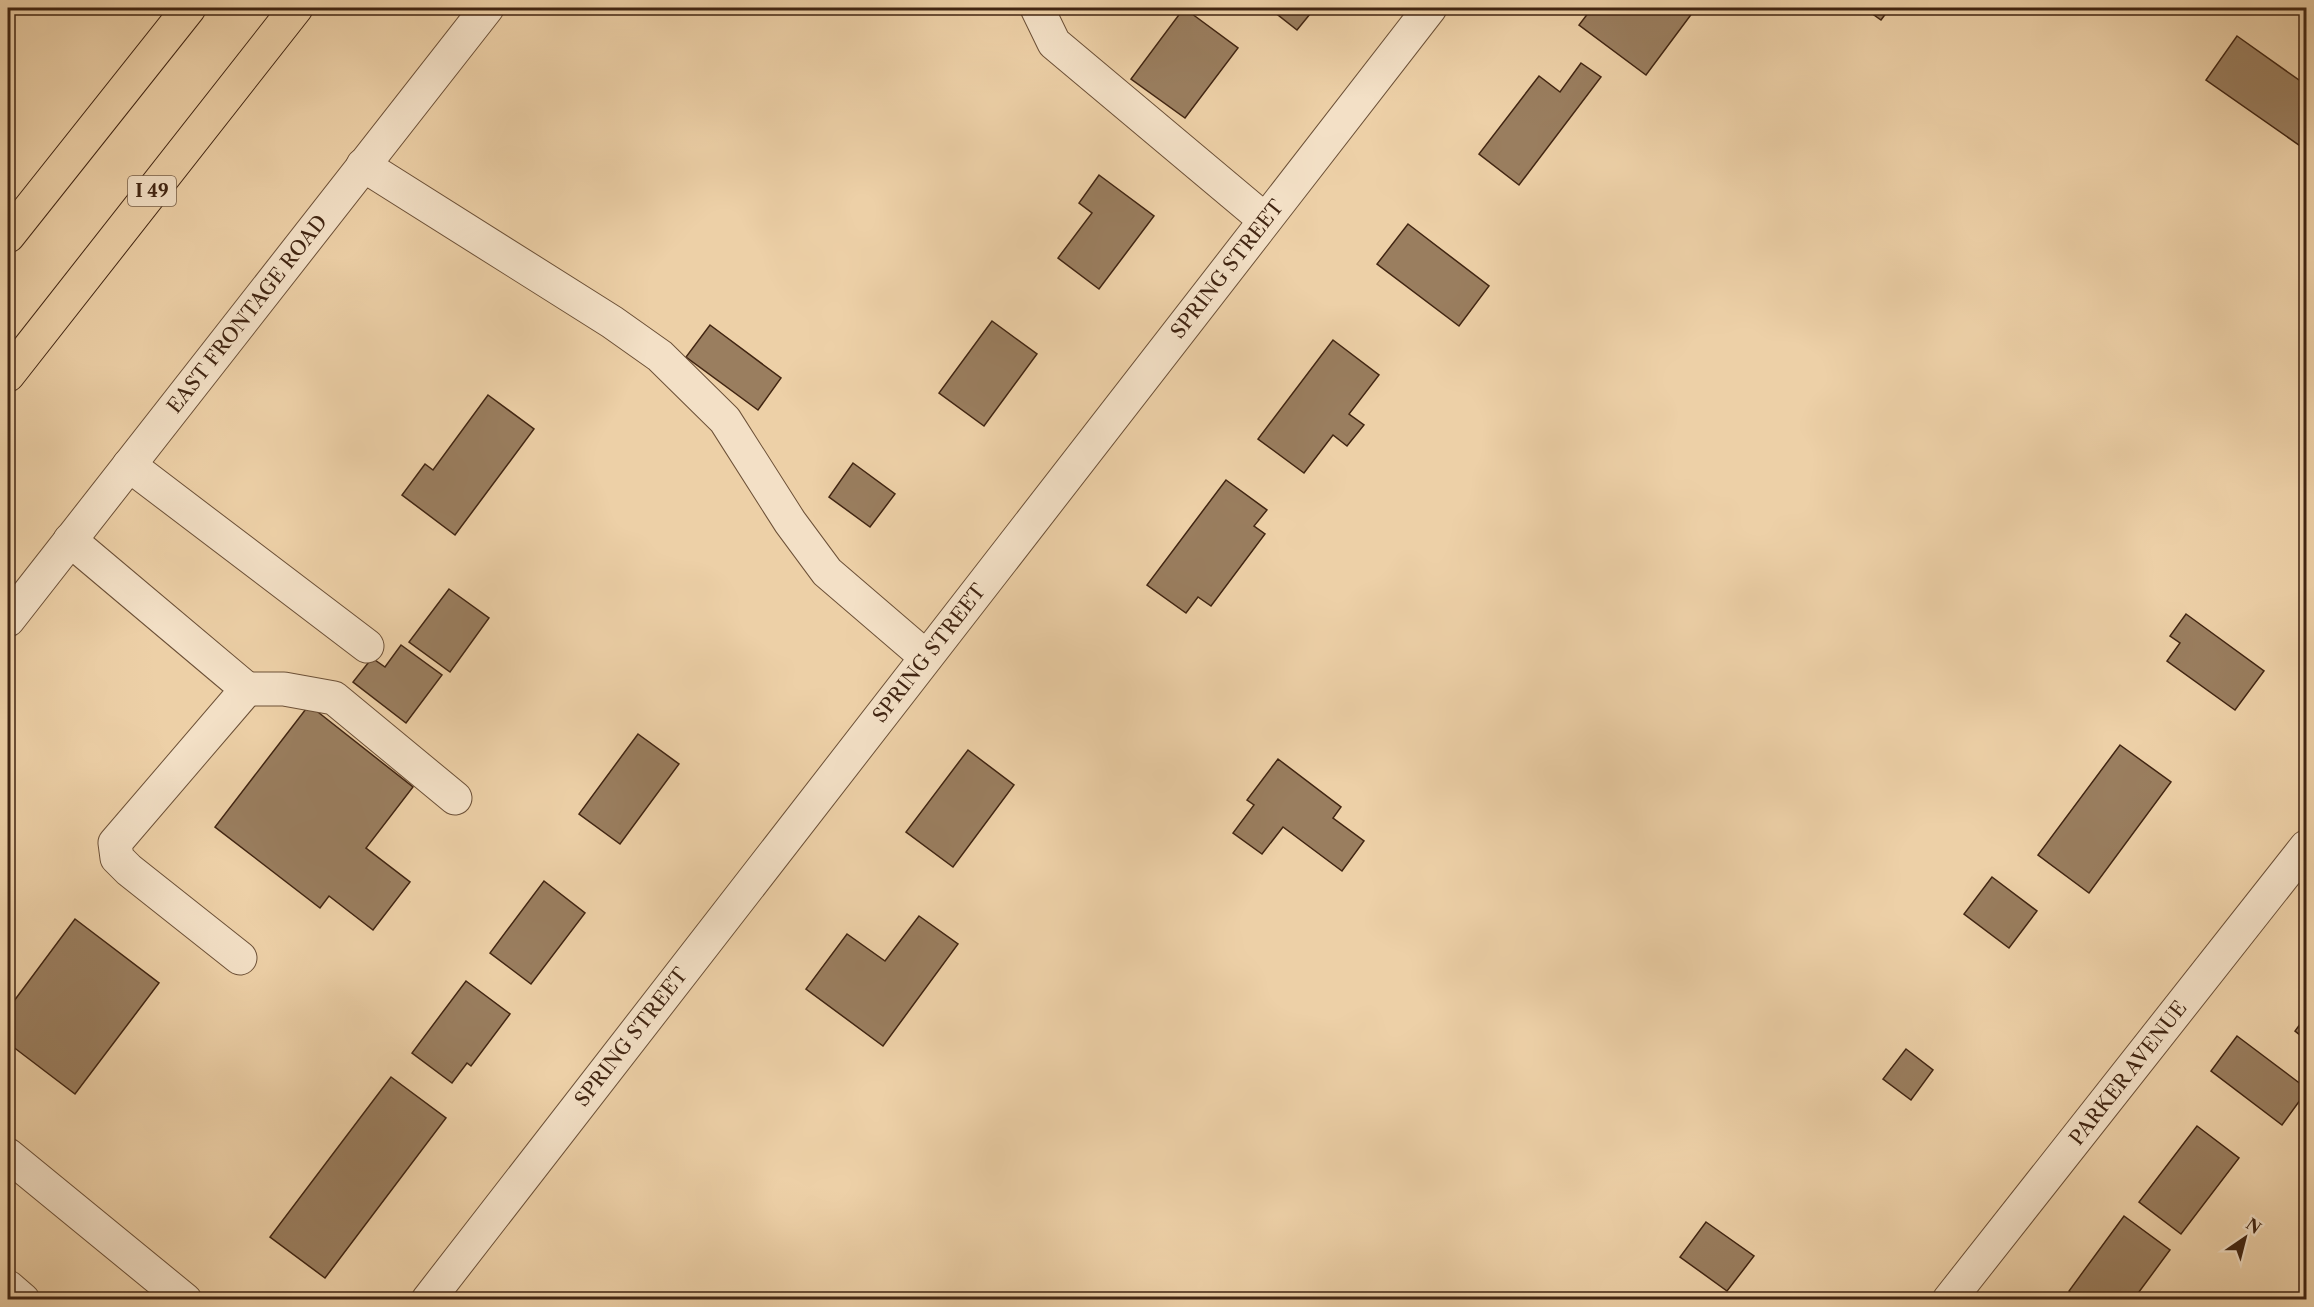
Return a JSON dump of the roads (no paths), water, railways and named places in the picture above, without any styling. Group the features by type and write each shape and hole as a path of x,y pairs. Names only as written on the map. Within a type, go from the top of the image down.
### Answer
{"highway":[{"path":"8,236 189,8"},
{"name":"I 49","path":"8,375 296,8"}],"street":[{"name":"EAST FRONTAGE ROAD","path":"8,620 487,8"},
{"path":"1037,8 1054,43 1265,220"},
{"name":"SPRING STREET","path":"428,1299 1430,8"},
{"path":"363,165 612,322 660,356 724,420 790,522 827,572 926,657"},
{"path":"129,465 367,646"},
{"path":"70,540 248,689 284,689 334,698 454,798"},
{"path":"240,958 129,870 117,858 115,843 248,689"},
{"name":"PARKER AVENUE","path":"1949,1299 2307,847"},
{"path":"8,1155 185,1299"},
{"path":"8,1287 23,1299"}]}
